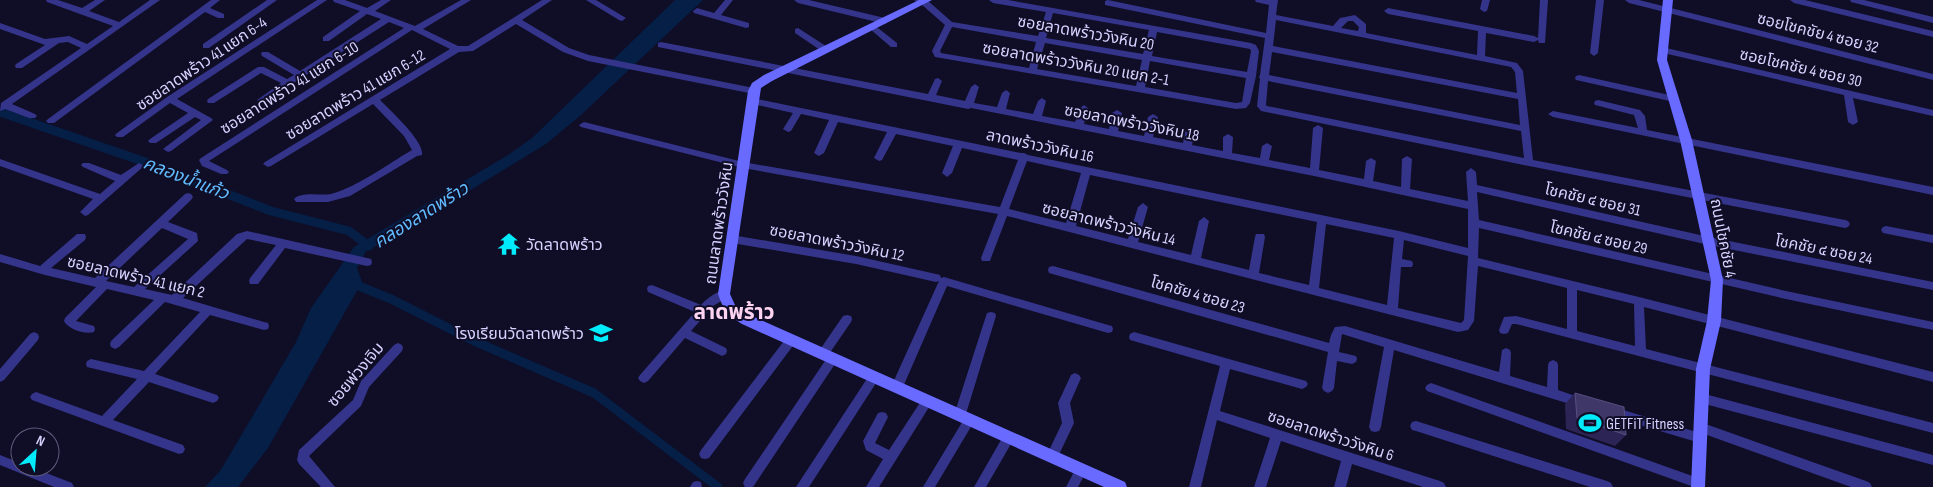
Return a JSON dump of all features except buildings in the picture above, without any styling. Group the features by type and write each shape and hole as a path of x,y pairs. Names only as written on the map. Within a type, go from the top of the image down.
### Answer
{"main road":[{"path":"753,96 762,82 923,1"},
{"name":"ถนนโชคชัย 4","path":"1667,5 1662,50 1664,71 1686,140 1700,196 1717,280 1714,321 1703,369 1698,485"},
{"name":"ถนนลาดพร้าววังหิน","path":"753,96 724,294 730,309 791,340 1120,487"}],"street":[{"path":"50,0 119,25"},
{"path":"82,12 101,0"},
{"path":"2,107 156,0"},
{"path":"51,121 216,0"},
{"path":"206,46 273,0"},
{"name":"ซอยลาดพร้าว 41 แยก 6-4","path":"120,135 170,99 323,0"},
{"path":"337,0 414,28 457,49"},
{"path":"326,39 367,11 387,0"},
{"path":"414,28 467,0"},
{"name":"ซอยลาดพร้าว 41 แยก 6-12","path":"268,164 457,49 470,49 548,0"},
{"path":"590,0 622,18"},
{"path":"715,17 729,0"},
{"path":"798,0 879,24 894,45"},
{"path":"993,0 1253,47 1255,51 1252,76"},
{"path":"1259,0 1274,1 1263,76 1261,106 1264,109 1529,163 1845,224"},
{"path":"1388,11 1538,40 1544,0"},
{"path":"1594,53 1600,0"},
{"name":"ซอยโชคชัย 4 ซอย 32","path":"1629,0 1667,5 1933,77"},
{"path":"1794,0 1933,34"},
{"path":"1854,0 1933,20"},
{"path":"923,1 948,24"},
{"path":"1108,3 1269,36"},
{"path":"204,9 222,16"},
{"path":"1032,71 1050,11"},
{"path":"698,12 746,25"},
{"path":"1272,17 1481,57 1518,68 1529,163"},
{"path":"1336,30 1339,22 1343,19 1355,18 1363,26 1362,35"},
{"path":"261,100 388,19"},
{"name":"ลาดพร้าววังหิน 16","path":"517,21 566,50 588,58 753,96 798,111 1024,156 1399,235 1572,285 1933,377"},
{"name":"ซอยลาดพร้าววังหิน 20","path":"948,24 1252,76"},
{"name":"ซอยลาดพร้าววังหิน 20 แยก 2-1","path":"948,24 936,54 1140,90 1242,106 1246,103 1252,76"},
{"name":"ซอยลาดพร้าว 41 แยก 6-10","path":"224,172 205,164 204,160 414,28"},
{"path":"2,29 44,42 70,39 87,47"},
{"path":"1140,90 1153,29"},
{"path":"1481,57 1482,29"},
{"path":"798,30 826,50"},
{"path":"18,66 58,40"},
{"name":"ซอยลาดพร้าววังหิน 18","path":"661,45 1314,172 1472,206"},
{"path":"1267,48 1522,97"},
{"name":"ซอยโชคชัย 4 ซอย 30","path":"1662,50 1933,112"},
{"path":"265,54 300,75"},
{"path":"211,101 260,69 287,83"},
{"path":"1263,76 1526,129"},
{"path":"1579,78 1674,99"},
{"path":"930,98 938,81"},
{"path":"968,106 975,87"},
{"path":"1000,112 1006,93"},
{"path":"1848,93 1853,122"},
{"path":"168,149 208,120 170,99"},
{"path":"299,199 328,198 347,193 419,152 408,134 374,100"},
{"path":"1036,119 1042,101"},
{"path":"1598,103 1637,112 1640,116 1643,132"},
{"path":"2,107 32,116"},
{"path":"1078,127 1084,108"},
{"path":"788,130 798,111"},
{"path":"153,141 194,113"},
{"path":"1112,134 1117,113"},
{"path":"1553,114 1933,191"},
{"path":"1148,140 1153,117"},
{"path":"818,153 835,118"},
{"name":"ซอยลาดพร้าววังหิน 14","path":"584,125 743,165 1003,212 1458,328 1464,327 1469,321 1473,257"},
{"path":"1314,172 1318,128"},
{"path":"879,158 893,130"},
{"path":"1188,148 1190,132"},
{"path":"1227,156 1228,137"},
{"path":"946,173 959,143"},
{"path":"1264,163 1266,146"},
{"path":"986,258 1024,156"},
{"path":"1405,192 1407,159"},
{"path":"1368,184 1371,161"},
{"path":"0,162 101,198"},
{"path":"86,165 123,180"},
{"path":"85,212 140,166"},
{"path":"1070,228 1087,170"},
{"path":"1471,172 1474,223 1473,257"},
{"name":"โชคชัย ๔ ซอย 31","path":"1471,188 1709,241"},
{"path":"90,329 70,324 69,322 101,284 188,197"},
{"path":"1132,244 1143,207"},
{"path":"1313,292 1322,219"},
{"path":"1195,260 1204,221"},
{"path":"135,292 193,241 193,236 189,233 161,223"},
{"name":"โชคชัย ๔ ซอย 29","path":"1474,223 1717,280 1933,326"},
{"path":"1886,230 1933,239"},
{"path":"1392,312 1399,235"},
{"path":"115,344 241,237 252,236 367,262"},
{"path":"42,270 81,237"},
{"path":"1253,275 1260,237"},
{"name":"ซอยลาดพร้าววังหิน 12","path":"732,240 856,260 940,280 1108,329"},
{"name":"โชคชัย ๔ ซอย 24","path":"1709,241 1933,286"},
{"path":"254,282 283,243"},
{"name":"ซอยลาดพร้าว 41 แยก 2","path":"0,258 42,270 168,299 264,326"},
{"path":"1396,262 1408,264"},
{"name":"โชคชัย 4 ซอย 23","path":"1054,270 1352,359"},
{"path":"897,387 940,280"},
{"path":"1572,285 1572,334"},
{"path":"652,289 702,310"},
{"path":"644,378 702,310 709,303 724,294"},
{"path":"1639,301 1641,352"},
{"path":"105,421 208,310"},
{"path":"929,487 965,418 991,316"},
{"path":"749,482 828,356 847,319"},
{"path":"1504,330 1508,320 1516,320 1933,428"},
{"path":"1328,388 1336,335 1339,330 1345,330 1552,394 1700,432 1866,487"},
{"path":"683,332 722,351"},
{"path":"1134,336 1302,384"},
{"path":"0,377 34,337"},
{"path":"704,454 791,340"},
{"path":"1375,427 1390,344"},
{"name":"ซอยพ่วงเจิม","path":"329,487 303,460 303,454 357,403 365,384 398,348"},
{"path":"1504,380 1506,354"},
{"path":"1195,487 1226,363"},
{"path":"91,364 146,376 213,398"},
{"path":"1552,394 1553,365"},
{"path":"802,487 874,377"},
{"path":"1052,457 1068,423 1069,418 1064,406 1064,400 1075,378"},
{"path":"1431,388 1698,485"},
{"path":"36,397 180,449"},
{"path":"1701,398 1933,460"},
{"path":"872,487 927,401"},
{"name":"ซอยลาดพร้าววังหิน 6","path":"1213,414 1348,457 1420,484 1440,487"},
{"path":"882,417 869,441 870,446 891,457"},
{"path":"1416,426 1606,487"},
{"path":"1260,487 1277,435"},
{"path":"980,487 1009,437"},
{"path":"1340,487 1348,457"},
{"path":"0,460 66,487"},
{"path":"1072,487 1081,470"}],"water":[{"name":"คลองลาดพร้าว","path":"675,0 703,0 581,115 546,144 387,241 366,251 357,268 362,282 268,448 238,487 205,487 220,471 238,441 296,342 311,308 354,247 508,155 532,138"}],"waterway":[{"name":"คลองน้ำแก้ว","path":"0,112 151,164 271,211 349,231 369,246"},
{"path":"349,282 391,299 474,341 594,393 718,487"}],"place":[{"name":"วัดลาดพร้าว","path":"509,244"},
{"name":"โรงเรียนวัดลาดพร้าว","path":"601,333"},
{"name":"GETFiT Fitness","path":"1590,423"}],"district":[{"name":"ลาดพร้าว","path":"734,312"}]}
